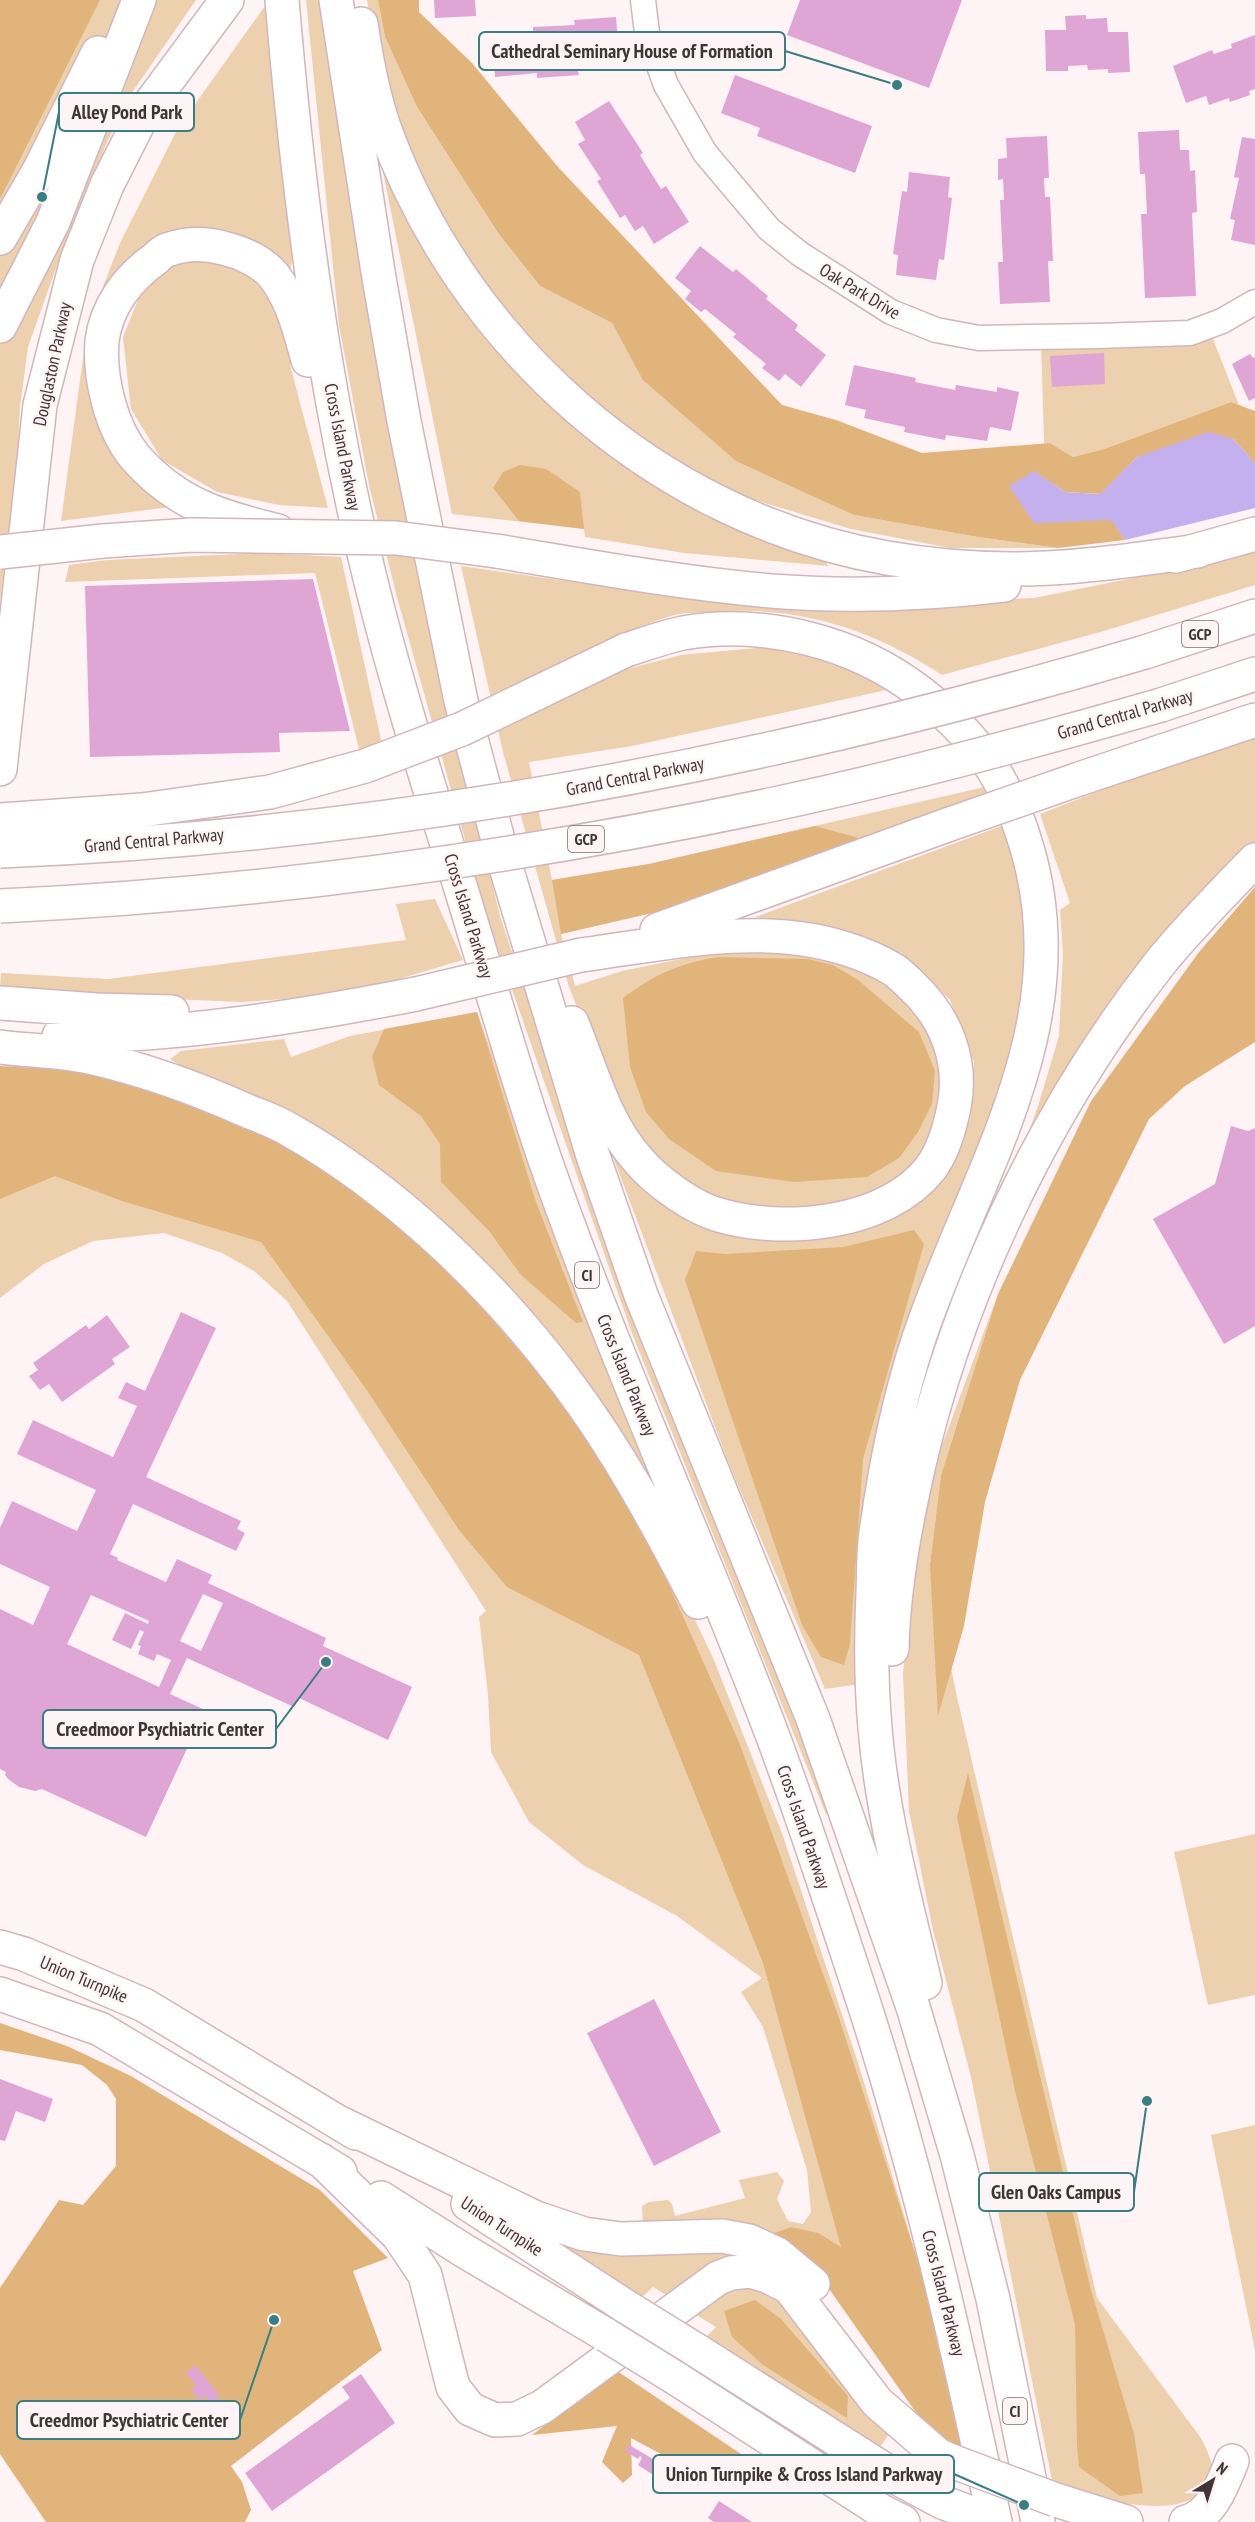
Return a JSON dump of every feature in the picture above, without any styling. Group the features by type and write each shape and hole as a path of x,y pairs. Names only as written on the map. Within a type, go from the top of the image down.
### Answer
{"main road":[{"path":"0,238 40,169 125,0"},
{"path":"0,326 52,222 139,0"},
{"name":"Douglaston Parkway","path":"0,769 40,405 77,260 107,185 144,112 227,0"},
{"name":"Cross Island Parkway","path":"282,0 293,136 313,282 338,429 369,575 443,832 543,1154 604,1320 772,1735 868,2018 912,2165 949,2311 995,2522"},
{"name":"CI","path":"336,0 376,261 404,421 461,701 501,851 586,1133 641,1295 813,1719 913,2007 954,2144 1047,2511"},
{"path":"357,0 364,48 384,126 416,201 453,267 498,329 548,382 606,432 665,473 742,513 814,541 886,558 972,568 1085,566 1198,551"},
{"path":"294,535 203,509 165,485 134,456 114,423 105,384 102,340 114,303 134,274 168,249 204,243 242,253 273,274 293,307 369,575"},
{"path":"0,552 103,541 192,535 396,538 496,551 681,581 773,591 844,593 971,589 1084,576 1198,551 1255,534"},
{"name":"Grand Central Parkway","path":"0,851 146,842 272,830 497,801 625,779 760,752 1016,690 1145,652 1255,616"},
{"path":"0,820 142,810 270,792 364,766 462,729 626,650 682,634 734,629 787,634 843,649 901,677 951,716 990,761 1017,813 1036,879 1043,955 1032,1038 1007,1117 919,1338 892,1442 876,1532 871,1636 875,1730 888,1822 958,2123 993,2299"},
{"name":"Grand Central Parkway","path":"0,906 151,897 278,885 384,872 636,830 770,805 905,774 1161,705 1255,674"},
{"path":"0,1047 99,1035 227,1026 315,1014 416,994 719,924 950,824 1255,720"},
{"path":"501,851 616,1130 639,1162 673,1191 718,1215 765,1223 814,1222 857,1215 900,1196 930,1168 950,1129 957,1090 951,1043 930,1004 895,970 844,947 719,924"},
{"path":"920,1960 896,1823 891,1731 892,1638 901,1546 918,1465 952,1347 992,1248 1041,1145 1100,1048 1161,963 1255,860"},
{"path":"0,1003 99,1035 154,1075 221,1099 287,1128 346,1165 397,1206 456,1257 511,1315 568,1384 613,1451 661,1531 716,1636 766,1743 820,1872"},
{"path":"0,1036 99,1035"},
{"name":"Union Turnpike","path":"0,1947 24,1954 144,2005 338,2121 899,2479 942,2502 995,2522"},
{"path":"0,1994 100,2029 321,2160 463,2250 677,2379 883,2512 903,2522"},
{"path":"338,2121 536,2218 584,2234 621,2239 722,2236 748,2241 777,2254 810,2280 946,2459"},
{"path":"321,2160 398,2235 425,2275 453,2387 470,2409 495,2420 517,2419 542,2407 718,2278 731,2273 750,2271 767,2276 789,2287 877,2402 946,2459 1047,2511 1126,2522"},
{"path":"1186,2522 1194,2520 1211,2504 1232,2461"}],"street":[{"name":"Oak Park Drive","path":"643,0 647,33 666,85 705,153 770,229 800,254 891,312 936,330 978,338 1096,336 1190,333 1222,321 1255,302"}],"shaded area":[{"path":"0,0 196,0 131,94 108,140 60,257 28,347 20,407 17,465 0,601"},
{"path":"0,0 100,0 0,199"},
{"path":"306,0 320,0 326,49 373,324 436,651 500,916 639,1333 817,1771 829,1813 826,1814 633,1336 487,918 397,597 369,485 339,325"},
{"path":"367,0 378,0 385,37 417,107 498,233 540,286 612,323 644,380 854,515 978,537 1058,548 950,548 851,529 728,492 640,444 568,386 461,264 400,137 376,54"},
{"path":"378,0 419,0 419,12 472,63 558,167 782,405 836,420 922,453 1050,443 1073,457 1104,449 1231,402 1255,411 1255,463 1233,439 1137,457 1101,494 1065,492 1033,471 1079,520 1112,520 1125,540 1058,548 978,537 854,515 736,461 643,380 612,323 540,286 498,233 417,107 385,37"},
{"path":"265,6 293,257 287,281 270,256 234,234 190,231 143,248 96,396 178,506 61,521 84,351 100,294 120,243 178,128"},
{"path":"371,112 563,405 821,552 828,566 684,553 585,537 584,529 452,514"},
{"path":"194,252 243,260 275,289 299,360 290,365 328,508 279,505 217,492 162,460 131,409 123,337 146,280"},
{"path":"1209,329 1239,405 1231,402 1104,449 1073,457 1050,443 1044,443 1041,339"},
{"path":"1208,432 1233,439 1255,463 1255,508 1125,540 1111,520 1034,523 1009,486 1034,471 1065,492 1100,494 1137,457"},
{"path":"520,465 546,469 580,492 584,529 519,521 493,488 503,472"},
{"path":"1255,547 1255,585 1104,631 942,675 889,645 861,633 804,617 774,612 681,614 655,621 607,642 623,670 681,655 767,647 844,662 900,687 632,746 529,762 552,880 649,864 989,786 993,795 796,868 656,912 561,934 575,986 622,971 735,948 816,949 880,972 933,1026 950,1092 924,1159 874,1194 803,1213 721,1201 654,1162 615,1105 569,987 503,752 461,566 631,590 883,605 1034,598 1168,571"},
{"path":"263,553 341,557 383,749 361,757 315,573 65,582 69,565 107,560"},
{"path":"1255,730 1255,848 1003,1204 1038,1106 1059,1036 1063,954 1060,910 1070,903 1040,814"},
{"path":"1004,825 1026,898 1023,1019 993,1119 927,1287 860,1684 825,1689 729,1464 604,1133 766,1237 939,1173 970,1120 974,1062 950,1000 901,953 834,929 755,917"},
{"path":"815,826 870,841 800,867 656,912 561,934 552,880 649,864"},
{"path":"1255,887 1255,1042 1185,1086 1149,1119 1020,1380 985,1502 964,1626 938,1716 930,1564 941,1475 998,1294 1091,1101 1199,952"},
{"path":"435,899 463,960 348,994 243,1002 94,996 0,987 1,973 108,979 406,940 396,904"},
{"path":"717,957 808,959 833,965 858,980 919,1032 935,1071 932,1104 918,1132 899,1158 867,1177 794,1182 716,1171 669,1139 646,1112 630,1067 623,998 667,971"},
{"path":"477,1012 615,1390 664,1510 661,1514 582,1374 484,1262 170,1059 181,1051 284,1039 291,1057 350,1036"},
{"path":"477,1012 536,1202 583,1322 576,1323 521,1275 489,1231 441,1182 440,1144 421,1116 379,1085 372,1057 384,1029"},
{"path":"0,1066 417,1232 550,1372 646,1516 714,1660 783,1836 859,2066 920,2268 962,2452 934,2438 813,2266 643,2226 642,2206 649,2202 668,2200 672,2204 675,2216 745,2198 739,2180 777,2172 784,2181 777,2199 788,2221 803,2224 811,2212 807,2170 763,2027 741,1992 762,1978 677,1916 583,1865 529,1822 491,1752 488,1695 479,1617 486,1611 287,1301 254,1271 222,1253 164,1233 93,1241 44,1264 0,1298"},
{"path":"0,1066 74,1070 170,1092 305,1150 417,1232 553,1391 639,1518 739,1742 839,2018 920,2268 962,2452 934,2438 813,2266 761,2238 791,2227 818,2233 841,2247 763,1963 639,1655 507,1587 459,1530 366,1389 261,1242 122,1201 55,1176 0,1199"},
{"path":"914,1230 924,1244 863,1459 850,1644 844,1665 821,1657 802,1625 685,1280 696,1251 725,1254 843,1247"},
{"path":"998,1294 941,1475 930,1564 957,1697 1097,2298 1201,2438 1212,2465 1210,2478 1201,2492 1188,2501 1171,2505 1130,2504 1053,2485 971,2077 933,1930 909,1811 903,1673 917,1556 938,1456"},
{"path":"968,1773 1091,2290 1134,2434 1143,2493 1120,2496 1079,2467 1075,2324 1015,2091 957,1817"},
{"path":"1255,1834 1255,1995 1208,2005 1174,1852"},
{"path":"0,2023 67,2046 131,2076 320,2190 388,2258 353,2271 382,2350 231,2466 242,2482 251,2510 245,2522 46,2522 0,2454 0,2288 59,2200 83,2205 116,2166 116,2099 107,2085 82,2065 0,2050"},
{"path":"1255,2125 1255,2350 1211,2135"},
{"path":"544,2235 679,2247 765,2259 672,2299 653,2287 642,2297"},
{"path":"737,2285 762,2289 788,2302 891,2431 880,2447 706,2337 716,2327 692,2312"},
{"path":"755,2300 781,2319 848,2396 847,2418 763,2365 732,2337 724,2311"},
{"path":"617,2371 747,2458 744,2471 733,2478 697,2460 661,2454 631,2438 632,2475 623,2483 602,2462 617,2426 532,2435"}],"building":[{"path":"434,0 475,0 476,16 435,18"},
{"path":"800,0 962,0 929,88 787,35"},
{"path":"1086,15 1086,19 1107,18 1108,32 1128,32 1130,72 1108,73 1108,69 1088,70 1087,65 1068,66 1068,71 1046,71 1045,30 1066,30 1065,16"},
{"path":"616,17 620,67 578,71 579,75 537,78 537,73 495,77 492,36 533,33 533,27 575,25 574,20"},
{"path":"1255,35 1255,89 1249,91 1250,95 1230,102 1229,98 1209,105 1206,96 1186,103 1173,66 1212,50 1214,54 1232,48 1231,44"},
{"path":"735,75 872,126 855,173 757,136 760,128 721,113"},
{"path":"609,101 643,153 640,155 661,189 666,186 689,222 654,244 643,226 635,231 625,215 620,218 597,181 601,179 578,144 585,140 575,122"},
{"path":"1179,130 1180,150 1189,150 1190,171 1195,170 1197,212 1192,213 1196,296 1145,298 1141,214 1147,214 1145,174 1140,174 1138,132"},
{"path":"1047,136 1049,178 1044,178 1045,197 1050,197 1053,261 1048,261 1050,302 1000,304 998,262 1003,262 1000,200 1004,200 1003,179 998,180 998,159 1007,158 1006,138"},
{"path":"1242,137 1255,139 1255,245 1231,240 1235,220 1230,219 1239,178 1234,177"},
{"path":"909,172 950,177 948,197 952,198 944,260 939,259 936,280 896,275 898,255 893,254 902,191 907,192"},
{"path":"700,246 733,272 736,269 768,296 766,299 798,325 795,330 826,355 801,387 785,374 779,381 762,368 766,364 733,337 736,334 705,309 701,312 685,299 691,291 675,278"},
{"path":"1104,353 1105,384 1052,387 1050,356"},
{"path":"1250,354 1253,358 1255,357 1255,398 1249,401 1232,364"},
{"path":"854,365 916,378 915,382 955,390 956,385 997,392 997,387 1019,392 1011,431 990,427 987,441 946,435 945,440 904,432 905,427 864,418 866,410 845,405"},
{"path":"313,579 350,731 279,733 280,752 90,757 85,586"},
{"path":"1231,1126 1248,1131 1255,1128 1255,1326 1224,1344 1153,1219 1215,1184"},
{"path":"181,1312 216,1328 146,1477 241,1521 237,1529 245,1533 236,1551 133,1504 110,1554 118,1558 117,1560 166,1582 177,1559 212,1575 208,1583 326,1638 323,1646 412,1687 388,1740 299,1698 294,1707 187,1658 170,1694 205,1710 146,1837 42,1789 35,1791 19,1787 8,1779 6,1772 0,1769 0,1609 33,1625 50,1587 0,1564 0,1528 12,1501 77,1531 96,1490 17,1454 33,1420 113,1457 137,1406 118,1398 126,1382 145,1391","holes":["203,1594 223,1603 201,1651 180,1641","91,1595 149,1621 148,1624 125,1613 112,1640 131,1649 140,1630 144,1632 138,1645 141,1646 138,1654 154,1661 157,1654 171,1660 159,1687 67,1644"]},
{"path":"107,1315 130,1347 112,1359 115,1364 62,1402 49,1384 40,1390 29,1376 38,1370 33,1363 86,1325 89,1329"},
{"path":"654,1999 721,2132 654,2166 587,2033"},
{"path":"0,2079 53,2099 45,2122 16,2111 5,2141 0,2140"},
{"path":"195,2365 220,2396 211,2403 205,2396 200,2400 191,2390 196,2385 186,2373"},
{"path":"361,2374 395,2423 272,2511 245,2473 350,2398 342,2387"},
{"path":"629,2445 691,2481 687,2489 673,2482 670,2486 638,2465 642,2458 640,2456 638,2459 625,2451"},
{"path":"719,2501 752,2522 714,2522 708,2518"}],"place":[{"name":"Cathedral Seminary House of Formation","path":"897,85"},
{"name":"Alley Pond Park","path":"42,197"},
{"name":"Creedmoor Psychiatric Center","path":"326,1662"},
{"name":"Glen Oaks Campus","path":"1147,2101"},
{"name":"Creedmor Psychiatric Center","path":"274,2320"},
{"name":"Union Turnpike & Cross Island Parkway","path":"1024,2505"}]}
